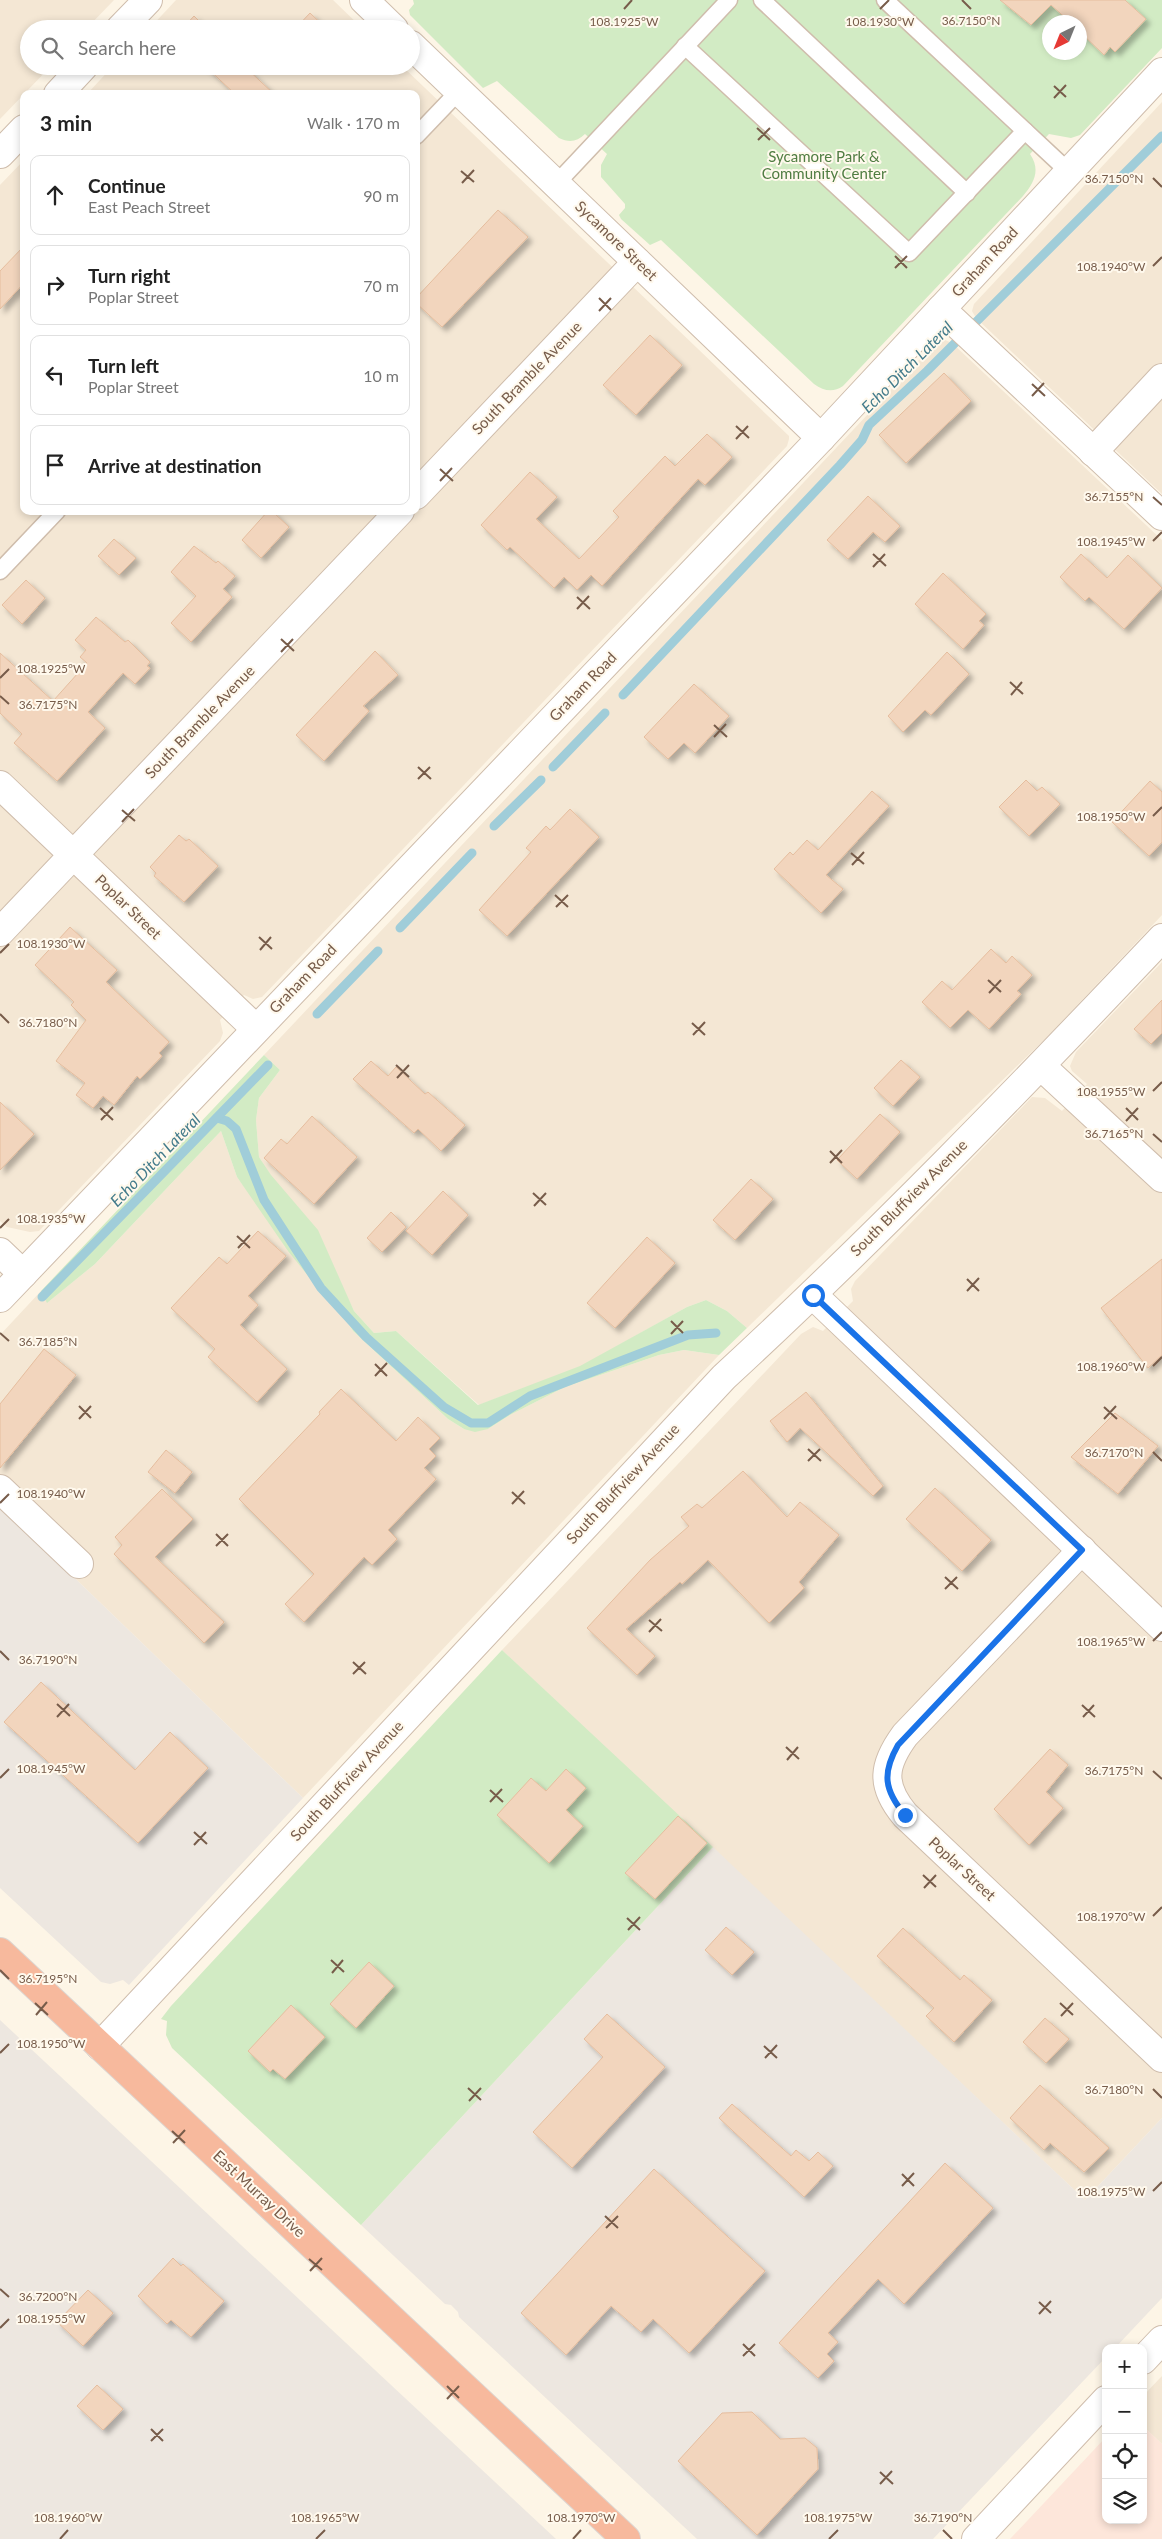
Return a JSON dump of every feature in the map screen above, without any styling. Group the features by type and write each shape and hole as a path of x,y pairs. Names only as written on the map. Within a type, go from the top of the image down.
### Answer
{"highway":[{"name":"East Murray Drive","path":"0,1952 626,2539"}],"street":[{"path":"129,20 148,0"},
{"path":"364,0 385,20"},
{"name":"Sycamore Street","path":"420,54 820,438"},
{"name":"Graham Road","path":"0,1298 820,438 1162,72"},
{"path":"62,90 76,75"},
{"path":"0,154 20,133"},
{"name":"South Bramble Avenue","path":"420,490 637,262"},
{"path":"941,309 1162,516"},
{"path":"1094,452 1162,378"},
{"name":"South Bramble Avenue","path":"0,932 396,515"},
{"name":"Poplar Street","path":"0,785 256,1029"},
{"name":"South Bluffview Avenue","path":"100,2046 724,1376 813,1295 1042,1066 1162,938"},
{"path":"1042,1066 1162,1178"},
{"path":"0,1252 23,1274"},
{"path":"813,1295 1162,1628"},
{"path":"0,1489 78,1564"},
{"name":"Poplar Street","path":"1082,1550 906,1734 890,1759 886,1776 895,1803 905,1815 1162,2058"},
{"path":"1147,2356 1162,2340"},
{"path":"976,2539 1102,2404"}],"lane":[{"path":"556,184 729,0"},
{"path":"762,0 967,193"},
{"path":"885,0 1069,172"},
{"path":"685,46 909,253 1025,131"},
{"path":"420,132 459,91"},
{"path":"0,571 53,515"}],"shaded area":[{"path":"0,0 114,0 95,20 20,20 20,75 42,75 28,90 20,90 20,98 0,119"},
{"path":"176,0 333,0 354,20 157,20"},
{"path":"105,75 411,75 789,436 789,439 787,446 262,997 253,999 244,995 220,1020 223,1033 220,1041 39,1231 30,1232 7,1227 0,1221 0,185 20,164 20,515 420,515 420,90 91,90"},
{"path":"1162,102 1162,494 976,318 972,311 974,304"},
{"path":"945,340 952,343 1162,540 1162,915 1050,1034 747,1328 727,1311 706,1300 687,1307 580,1367 479,1405 396,1331 374,1333 354,1311 344,1291 259,1157 256,1120 259,1098 280,1070 264,1055 935,343"},
{"path":"1162,962 1162,2118 1085,2200 502,1650 801,1334 813,1327 823,1331 853,1301 851,1289 855,1281 1032,1097 1045,1098 1062,1111 1087,1084 1072,1071 1070,1066 1076,1052"},
{"path":"221,1131 237,1177 326,1298 343,1314 353,1331 448,1419 464,1429 488,1429 510,1415 565,1387 659,1355 684,1350 719,1355 303,1798 0,1506 0,1335 41,1291 48,1302 95,1264"},
{"path":"0,1506 303,1798 129,1985 123,1980 110,1984 101,1982 0,1888"},
{"path":"713,1847 1085,2200 1162,2118 1162,2298 1119,2344 1102,2344 1102,2361 933,2539 697,2539 459,2317 458,2312 451,2305 445,2304 361,2225"},
{"path":"0,2020 556,2539 0,2539"},
{"path":"1162,2376 1162,2444 1147,2430 1147,2392"},
{"path":"1147,2430 1162,2444 1162,2539 1010,2539 1102,2441 1102,2524 1147,2524"}],"green space":[{"name":"Sycamore Park & Community Center","path":"413,0 1162,0 1162,48 1080,135 1071,138 1049,134 1030,154 1036,171 1033,181 1023,196 843,386 836,390 828,390 814,384 661,240 650,245 621,219 619,215 625,208 625,204 601,177 601,165 607,154 585,134 573,141 559,138 497,81 483,88 420,25 420,20 415,20 410,15 409,10 414,4"},
{"path":"264,1055 280,1070 259,1098 256,1120 259,1157 271,1175 318,1230 354,1311 374,1333 396,1331 478,1405 580,1366 687,1307 706,1300 727,1311 747,1328 719,1355 684,1350 659,1355 565,1387 510,1415 488,1429 475,1432 464,1429 448,1419 353,1331 343,1314 326,1298 288,1251 237,1177 221,1131 95,1264 47,1303 41,1291"},
{"path":"502,1650 713,1847 361,2225 172,2048 166,2035 167,2021 161,2019"}],"building":[{"path":"1000,0 1125,0 1146,19 1115,52 1110,47 1104,55 1087,39 1087,15 1062,15 1051,5 1031,25"},
{"path":"310,13 317,20 303,20"},
{"path":"215,75 254,75 270,90 231,90"},
{"path":"498,210 528,237 442,327 420,307 420,294"},
{"path":"20,250 20,287 0,309 0,271"},
{"path":"650,335 682,365 636,415 603,385"},
{"path":"944,373 971,401 906,463 879,435"},
{"path":"707,434 732,457 705,485 698,479 602,586 591,575 577,590 564,577 554,588 510,547 507,550 481,525 530,472 557,497 536,519 579,559 619,517 613,511 665,456 675,466"},
{"path":"868,496 900,526 885,542 873,532 848,559 827,540"},
{"path":"264,515 276,515 289,527 261,558 242,540"},
{"path":"114,539 136,558 119,575 98,556"},
{"path":"194,546 216,563 218,561 235,576 223,589 232,597 191,642 171,623 196,596 171,572"},
{"path":"1081,554 1107,578 1128,555 1162,588 1124,629 1089,597 1085,601 1060,577"},
{"path":"943,573 986,614 979,621 984,625 963,649 915,604"},
{"path":"26,580 45,598 22,624 2,605"},
{"path":"96,617 125,642 128,640 150,662 147,666 150,668 135,684 123,673 88,712 105,728 57,781 14,743 22,734 0,713 0,653 53,701 87,663 80,657 86,650 75,640"},
{"path":"375,651 398,675 363,706 369,711 324,761 296,735"},
{"path":"947,652 969,674 931,715 925,710 903,732 888,716"},
{"path":"694,684 729,716 695,753 684,743 668,759 644,737"},
{"path":"1026,780 1037,791 1042,787 1060,804 1029,836 999,807"},
{"path":"1150,781 1162,792 1162,842 1149,856 1112,822"},
{"path":"872,791 889,806 826,875 843,889 821,913 774,869 790,852 793,855 807,840 818,850"},
{"path":"570,809 599,837 507,936 479,910 531,852 526,848 546,826 550,830"},
{"path":"179,835 186,841 189,839 218,866 184,902 154,876 156,873 150,867"},
{"path":"70,927 117,970 106,982 169,1042 159,1053 162,1056 140,1079 137,1076 114,1105 103,1096 93,1108 76,1095 85,1083 56,1061 86,1020 71,1005 74,1002 35,965"},
{"path":"991,949 1006,963 1012,956 1032,975 1017,991 1021,994 989,1029 968,1010 950,1028 922,1002 942,981 952,990"},
{"path":"1162,1000 1162,1033 1151,1044 1134,1029"},
{"path":"901,1060 920,1077 893,1106 874,1088"},
{"path":"371,1061 388,1076 396,1067 425,1094 428,1092 465,1125 441,1151 418,1129 414,1133 353,1079"},
{"path":"0,1102 34,1134 0,1170"},
{"path":"880,1114 900,1132 857,1179 837,1160"},
{"path":"312,1116 357,1157 314,1204 264,1158 281,1139 287,1144"},
{"path":"751,1179 773,1199 735,1240 713,1220"},
{"path":"443,1191 468,1215 432,1255 406,1231"},
{"path":"391,1212 406,1227 382,1252 367,1238"},
{"path":"258,1231 286,1256 248,1296 258,1305 240,1325 287,1369 257,1402 208,1357 215,1349 171,1308 219,1257 227,1264"},
{"path":"647,1237 675,1263 615,1328 587,1303"},
{"path":"1162,1259 1162,1355 1148,1368 1101,1308"},
{"path":"44,1349 76,1375 0,1468 0,1404"},
{"path":"341,1389 396,1441 418,1417 440,1438 429,1449 436,1456 424,1468 436,1479 388,1530 397,1539 372,1565 364,1557 304,1622 285,1604 314,1574 239,1499 320,1414 319,1412"},
{"path":"806,1392 883,1486 873,1496 800,1428 787,1442 770,1421"},
{"path":"1115,1413 1158,1446 1118,1494 1071,1457"},
{"path":"166,1450 192,1472 175,1493 148,1472"},
{"path":"743,1471 787,1517 800,1502 839,1535 799,1582 804,1588 769,1623 708,1560 682,1584 680,1582 626,1629 655,1656 637,1675 587,1628 650,1560 689,1526 681,1517 697,1504 702,1508"},
{"path":"935,1488 991,1540 962,1571 906,1519"},
{"path":"162,1489 193,1519 155,1557 224,1622 204,1643 114,1554 122,1545 115,1537"},
{"path":"41,1682 135,1770 170,1732 208,1768 138,1843 4,1722"},
{"path":"1050,1749 1068,1765 1046,1792 1063,1808 1029,1845 994,1809"},
{"path":"566,1769 586,1788 566,1810 583,1826 549,1863 497,1815 531,1778 546,1791"},
{"path":"678,1816 707,1843 655,1899 625,1873"},
{"path":"726,1927 754,1952 732,1975 705,1950"},
{"path":"903,1928 960,1980 964,1975 992,2000 954,2042 926,2016 934,2008 877,1956"},
{"path":"369,1962 394,1986 356,2028 330,2004"},
{"path":"291,2005 325,2037 285,2079 273,2069 270,2072 248,2051"},
{"path":"607,2014 665,2067 572,2168 533,2132 603,2057 584,2039"},
{"path":"1045,2018 1069,2039 1046,2063 1023,2042"},
{"path":"1040,2085 1109,2148 1084,2172 1050,2143 1044,2150 1010,2118"},
{"path":"732,2104 791,2156 796,2150 809,2161 818,2152 833,2166 804,2197 719,2118"},
{"path":"945,2163 993,2208 904,2304 878,2279 828,2333 838,2342 827,2354 834,2361 818,2378 779,2343"},
{"path":"654,2169 765,2271 689,2353 653,2319 641,2332 611,2306 566,2355 521,2313"},
{"path":"173,2258 181,2266 183,2264 224,2301 191,2337 171,2320 167,2324 138,2296"},
{"path":"88,2290 113,2313 83,2346 57,2322"},
{"path":"97,2385 123,2409 103,2430 77,2406"},
{"path":"752,2412 780,2439 805,2438 817,2448 818,2469 757,2535 678,2461 722,2413"}],"waterway":[{"name":"Echo Ditch Lateral","path":"623,695 840,465 862,440 869,425 927,371 1162,136"},
{"name":"Echo Ditch Lateral","path":"553,767 605,713"},
{"name":"Echo Ditch Lateral","path":"494,826 541,780"},
{"name":"Echo Ditch Lateral","path":"400,928 472,853"},
{"name":"Echo Ditch Lateral","path":"317,1014 378,951"},
{"name":"Echo Ditch Lateral","path":"42,1297 268,1065"},
{"path":"217,1118 227,1121 236,1129 264,1200 321,1288 366,1337 444,1407 471,1423 488,1423 530,1396 688,1335 716,1333"}],"route":[{"path":"813,1295 1082,1550 906,1734 898,1745 890,1759 886,1776 889,1791 895,1803 905,1815"}]}
